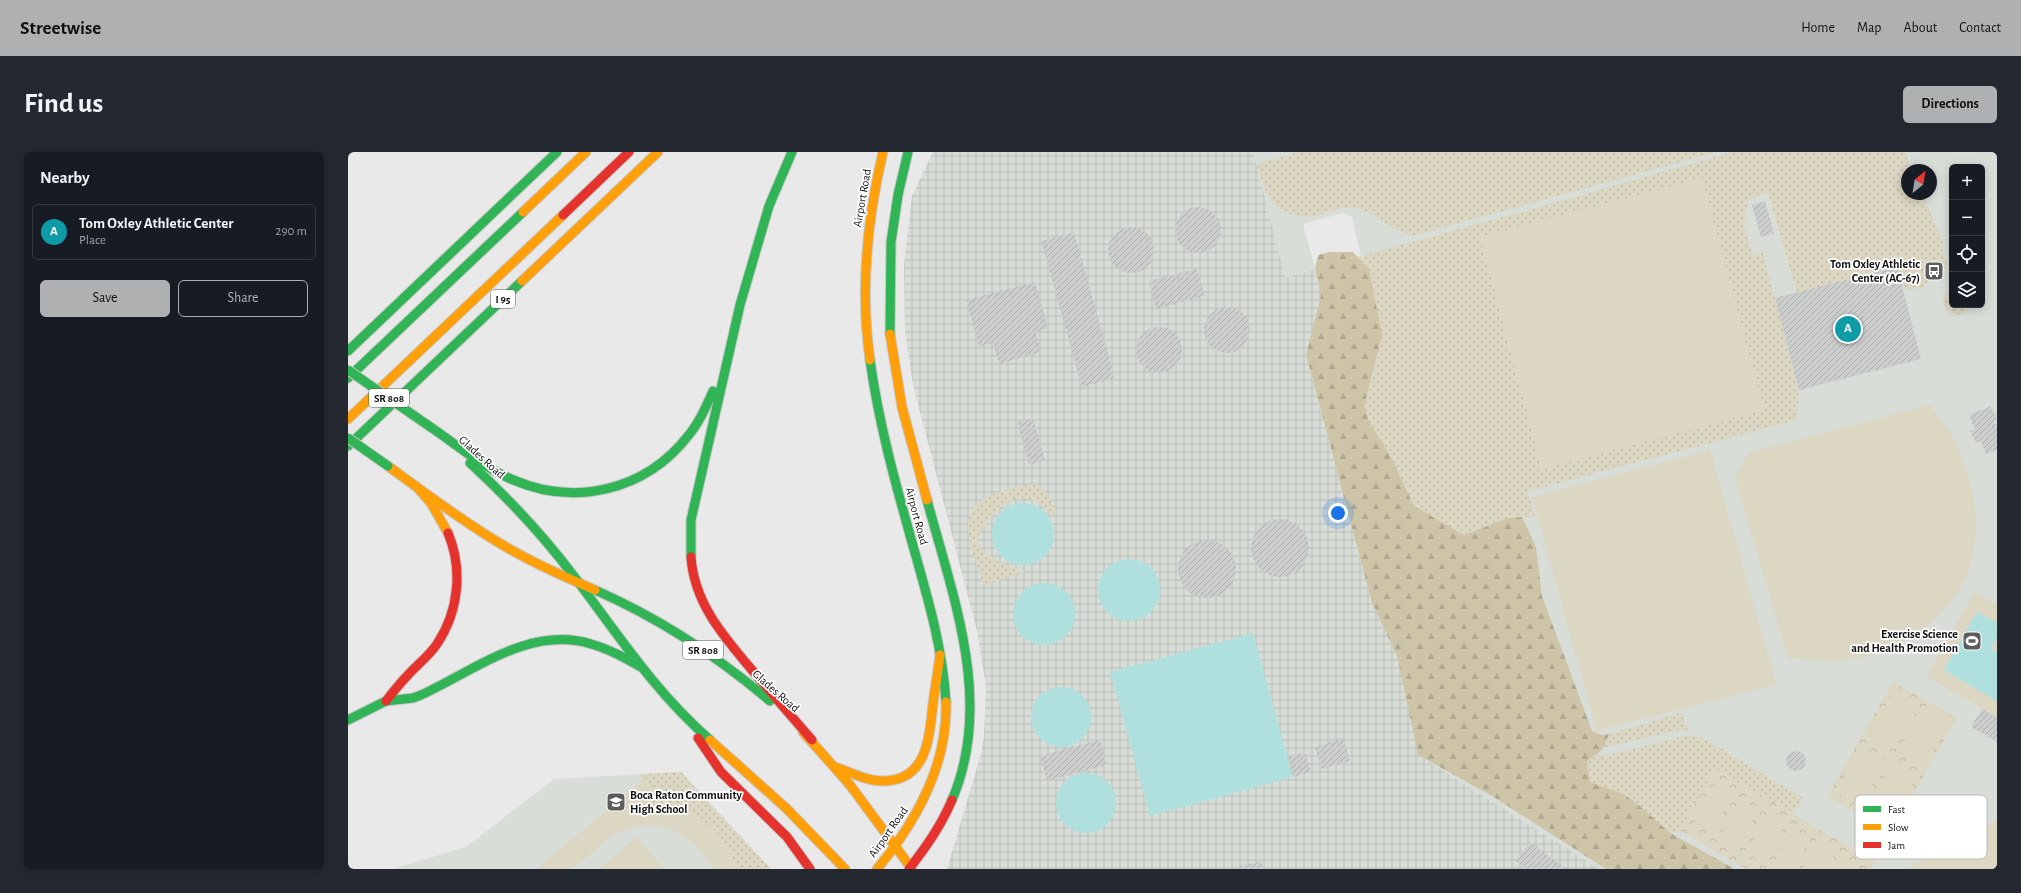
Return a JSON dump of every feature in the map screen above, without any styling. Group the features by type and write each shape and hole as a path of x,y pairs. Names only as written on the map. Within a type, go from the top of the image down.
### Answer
{"main road":[{"path":"348,351 557,152"},
{"path":"348,378 586,152"},
{"path":"348,419 629,152"},
{"name":"I 95","path":"348,446 658,152"},
{"path":"792,152 762,227 740,305 691,520 689,544 693,579 700,599 714,625 812,740"},
{"name":"Airport Road","path":"877,869 896,847 910,827 922,804 940,752 945,724 945,707 940,655 932,617 888,448 874,385 867,338 865,292 867,246 872,200 884,152"},
{"name":"Airport Road","path":"908,152 898,195 891,242 890,336 902,407 965,644 970,675 971,700 968,743 956,791 938,831 911,868"},
{"path":"429,426 499,473 522,484 560,493 599,491 638,478 659,466 679,447 702,414 728,358"},
{"name":"Glades Road","path":"348,370 429,426 495,486 522,514 579,584 606,623 641,667 682,714 784,805 845,869"},
{"name":"Glades Road","path":"348,438 486,536 537,564 646,615 703,650 764,696 812,740 835,767 911,868"},
{"path":"386,701 404,679 421,664 438,643 450,617 456,590 456,562 449,532 438,510 416,486"},
{"path":"348,720 386,701 416,697 510,650 542,641 565,639 591,643 610,649 641,667"},
{"path":"835,767 869,778 887,781 905,776 919,764 925,754 930,736 940,655"},
{"path":"682,714 721,772 787,837 810,869"}],"shaded area":[{"path":"933,152 1253,152 1285,278 1315,269 1321,295 1306,356 1372,603 1397,656 1418,755 1599,869 947,869 981,754 984,736 986,686 977,631 913,385 905,331 904,264 912,196"},
{"path":"1253,152 1997,152 1997,869 1599,869 1418,755 1315,269 1285,278","holes":["1343,213 1352,217 1361,256 1315,268 1303,224"]},
{"name":"Boca Raton Community High School","path":"681,772 771,869 392,869 466,847 554,779"}],"green space":[{"path":"1297,152 1717,152 1415,235 1406,234 1399,231 1370,213 1354,208 1342,208 1306,217 1285,212 1279,208 1268,196 1257,164"},
{"path":"1732,152 1905,152 1910,164 1901,164 1901,200 1925,200 1943,242 1940,244 1948,266 1934,274 1924,287 1911,290 1902,288 1797,293 1768,193 1749,199 1745,213 1747,221 1743,222 1753,255 1763,253 1799,390 1797,420 1528,491 1535,517 1508,518 1464,535 1414,506 1390,455 1369,421 1364,407 1378,355 1369,269 1358,257"},
{"path":"1702,178 1764,410 1542,469 1480,237"},
{"path":"1329,252 1353,252 1369,269 1382,335 1364,407 1369,421 1390,455 1414,506 1464,535 1508,518 1522,517 1536,547 1542,596 1592,731 1601,735 1609,734 1603,749 1587,761 1590,782 1621,793 1634,801 1670,833 1735,869 1606,869 1492,796 1418,755 1397,656 1372,603 1306,355 1321,295 1315,269 1318,255"},
{"path":"1949,292 1949,308 1969,308 1961,315 1951,314 1944,307 1944,297"},
{"path":"1930,405 1949,431 1964,463 1972,491 1976,519 1974,546 1968,572 1955,597 1936,618 1911,637 1880,652 1854,659 1839,661 1788,658 1735,477 1748,453"},
{"path":"1710,450 1776,684 1597,731 1532,497"},
{"path":"1036,484 1043,489 1058,512 1052,515 1043,506 1025,498 1016,499 1000,507 981,532 978,539 978,544 989,555 1005,566 1026,572 983,585 968,533 970,515 975,506 993,494 1016,487"},
{"name":"Exercise Science and Health Promotion","path":"1975,592 1997,605 1997,718 1926,676"},
{"path":"1893,682 1957,718 1913,795 1855,795 1855,812 1827,796"},
{"path":"1895,689 1920,703 1893,750 1869,735"},
{"path":"1925,706 1950,720 1923,766 1898,752"},
{"path":"1681,713 1685,723 1693,731 1680,730 1603,748 1609,734"},
{"path":"1688,736 1699,737 1710,742 1803,798 1793,814 1715,769 1680,831 1670,833 1634,801 1590,782 1587,761 1596,754 1613,754"},
{"path":"1862,746 1887,760 1866,795 1855,795 1855,803 1835,792"},
{"path":"1892,763 1917,777 1906,795 1873,795"},
{"path":"1715,769 1855,850 1855,859 1871,859 1876,862 1871,869 1746,869 1680,831"},
{"path":"681,772 771,869 735,869 731,855 724,842 715,830 704,821 677,807 649,802 656,795 642,780 642,774"},
{"path":"642,780 656,795 649,802 677,808 691,814 704,821 715,831 724,842 731,855 735,869 713,869 699,849 682,834 661,826 649,825 636,826 614,834 579,864 570,869 537,869"},
{"path":"1715,785 1733,794 1712,833 1694,823"},
{"path":"1741,800 1759,810 1738,848 1720,838"},
{"path":"1767,814 1785,824 1764,863 1746,853"},
{"path":"1997,820 1997,869 1906,869 1925,859 1987,859 1987,825"},
{"path":"1792,829 1810,839 1793,869 1775,869 1771,867"},
{"path":"637,837 664,869 599,869"},
{"path":"1818,843 1836,853 1827,869 1803,869"},
{"path":"1842,858 1860,868 1860,869 1836,869"}],"water":[{"path":"1017,503 1029,503 1045,512 1052,522 1054,534 1052,546 1045,556 1029,565 1017,565 1006,560 997,551 992,540 992,528 997,517 1006,508"},
{"path":"1123,559 1135,559 1151,568 1158,578 1160,590 1158,602 1151,612 1135,621 1123,621 1112,616 1103,607 1098,596 1098,584 1103,573 1112,564"},
{"path":"1038,583 1050,583 1066,592 1073,602 1075,614 1073,626 1066,636 1050,645 1038,645 1027,640 1018,631 1013,620 1013,608 1018,597 1027,588"},
{"path":"1977,612 1997,623 1997,638 1991,648 1997,652 1997,701 1944,670"},
{"path":"1253,633 1293,777 1150,816 1110,672"},
{"path":"1061,687 1078,692 1086,700 1091,717 1086,734 1078,742 1061,747 1044,742 1036,734 1031,717 1036,700 1044,692"},
{"path":"1086,773 1103,778 1111,786 1116,803 1111,820 1103,828 1086,833 1069,828 1061,820 1056,803 1061,786 1069,778"}],"building":[{"path":"1765,201 1774,233 1761,237 1752,205"},
{"path":"1198,207 1211,211 1217,217 1221,230 1217,243 1211,249 1198,253 1185,249 1179,243 1175,230 1179,217 1185,211"},
{"path":"1131,227 1144,231 1150,237 1154,250 1150,263 1144,269 1131,273 1118,269 1112,263 1108,250 1112,237 1118,231"},
{"path":"1074,232 1115,378 1082,387 1041,241"},
{"path":"1897,267 1921,359 1799,390 1775,298"},
{"path":"1197,269 1205,296 1156,309 1149,281"},
{"path":"1035,282 1048,328 1036,332 1041,352 999,364 993,343 979,347 966,300"},
{"path":"1227,307 1240,311 1246,317 1250,330 1246,343 1240,349 1227,353 1214,349 1208,343 1204,330 1208,317 1214,311"},
{"path":"1159,327 1172,331 1178,337 1182,350 1178,363 1172,369 1159,373 1146,369 1140,363 1136,350 1140,337 1146,331"},
{"path":"1991,406 1997,419 1994,421 1997,427 1997,450 1986,454 1981,441 1976,443 1970,431 1975,429 1969,415"},
{"path":"1033,418 1045,460 1029,465 1017,422"},
{"path":"1274,519 1286,519 1301,527 1309,542 1309,554 1301,569 1286,577 1274,577 1259,569 1251,554 1251,542 1259,527"},
{"path":"1201,540 1213,540 1228,548 1236,563 1236,575 1228,590 1213,598 1201,598 1186,590 1178,575 1178,563 1186,548"},
{"path":"1982,709 1997,718 1997,742 1971,727"},
{"path":"1343,738 1350,761 1322,769 1315,747"},
{"path":"1100,740 1107,765 1047,781 1040,756"},
{"path":"1792,751 1800,751 1806,757 1806,765 1800,771 1792,771 1786,765 1786,757"},
{"path":"1305,752 1311,772 1293,777 1288,757"},
{"path":"1530,842 1566,869 1526,869 1516,861"},
{"path":"1261,861 1263,869 1239,869 1238,867"}],"traffic: fast":[{"path":"348,351 557,152"},
{"path":"691,557 691,520 740,305 769,206 792,152"},
{"path":"890,334 891,242 898,195 908,152"},
{"path":"348,378 523,212"},
{"path":"348,446 522,281"},
{"path":"870,360 878,409 889,457 935,627 942,664 946,702"},
{"path":"348,370 429,426"},
{"path":"429,426 489,468 511,479 535,487 559,492 583,492 607,489 630,481 651,470 671,455 696,426 713,391"},
{"path":"348,438 388,466"},
{"path":"470,463 537,531 573,575 654,682 671,702 710,740"},
{"path":"927,500 957,612 965,650 969,688 969,725 964,763 952,800"},
{"path":"595,590 642,613 687,639 750,684 770,701"},
{"path":"348,720 386,701 413,698 421,695 503,653 524,645 546,641 568,640 591,644 611,651 641,667"}],"traffic: slow":[{"path":"523,212 586,152"},
{"path":"522,281 658,152"},
{"path":"870,360 866,308 867,255 873,203 883,152"},
{"path":"348,419 563,215"},
{"path":"890,334 902,407 927,500"},
{"path":"388,466 458,516 512,551 595,590"},
{"path":"416,486 431,503 448,533"},
{"path":"835,767 879,781 899,778 910,773 924,754 930,730 940,655"},
{"path":"877,869 905,832 927,792 942,748 946,702"},
{"path":"803,732 850,785 912,869"},
{"path":"710,740 786,808 845,869"}],"traffic: jam":[{"path":"563,215 629,152"},
{"path":"386,701 402,681 434,648 450,618 454,604 457,575 456,561 448,533"},
{"path":"691,557 693,574 698,589 704,604 721,632 741,658 812,740"},
{"path":"698,738 721,772 787,837 810,869"},
{"path":"909,869 933,836 952,800"}],"place":[{"name":"Tom Oxley Athletic Center (AC-67)","path":"1934,271"},
{"name":"Tom Oxley Athletic Center","path":"1848,329"},
{"name":"Exercise Science and Health Promotion","path":"1972,641"},
{"name":"Boca Raton Community High School","path":"616,802"}]}
